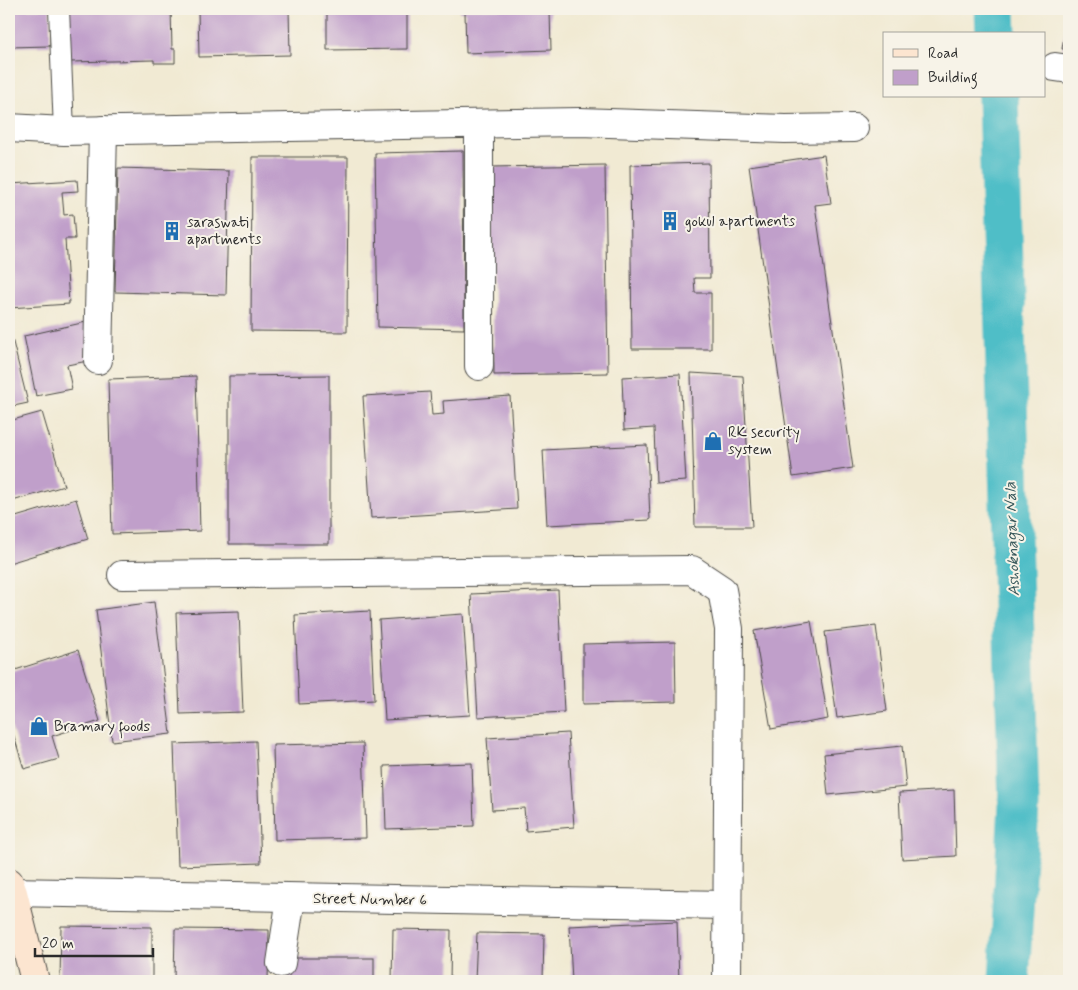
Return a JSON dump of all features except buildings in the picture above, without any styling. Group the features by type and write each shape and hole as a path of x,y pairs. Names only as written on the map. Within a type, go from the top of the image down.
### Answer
{"main road":[{"path":"10,889 35,981"}],"street":[{"path":"9,128 64,131 580,122 785,128 854,128"},
{"path":"479,124 479,366"},
{"path":"98,360 103,130"},
{"path":"122,575 692,570 722,590 729,629 727,981"},
{"name":"Street Number 6","path":"10,889 291,898 727,905"},
{"path":"281,963 291,898"}],"lane":[{"path":"59,9 64,131"}],"waterway":[{"name":"Ashoknagar Nala","path":"995,9 996,32"},
{"name":"Ashoknagar Nala","path":"998,98 1019,805 1009,981"}],"place":[{"name":"gokul apartments","path":"670,221"},
{"name":"saraswati apartments","path":"172,231"},
{"name":"RK security system","path":"713,441"},
{"name":"Bramary foods","path":"39,726"}]}
